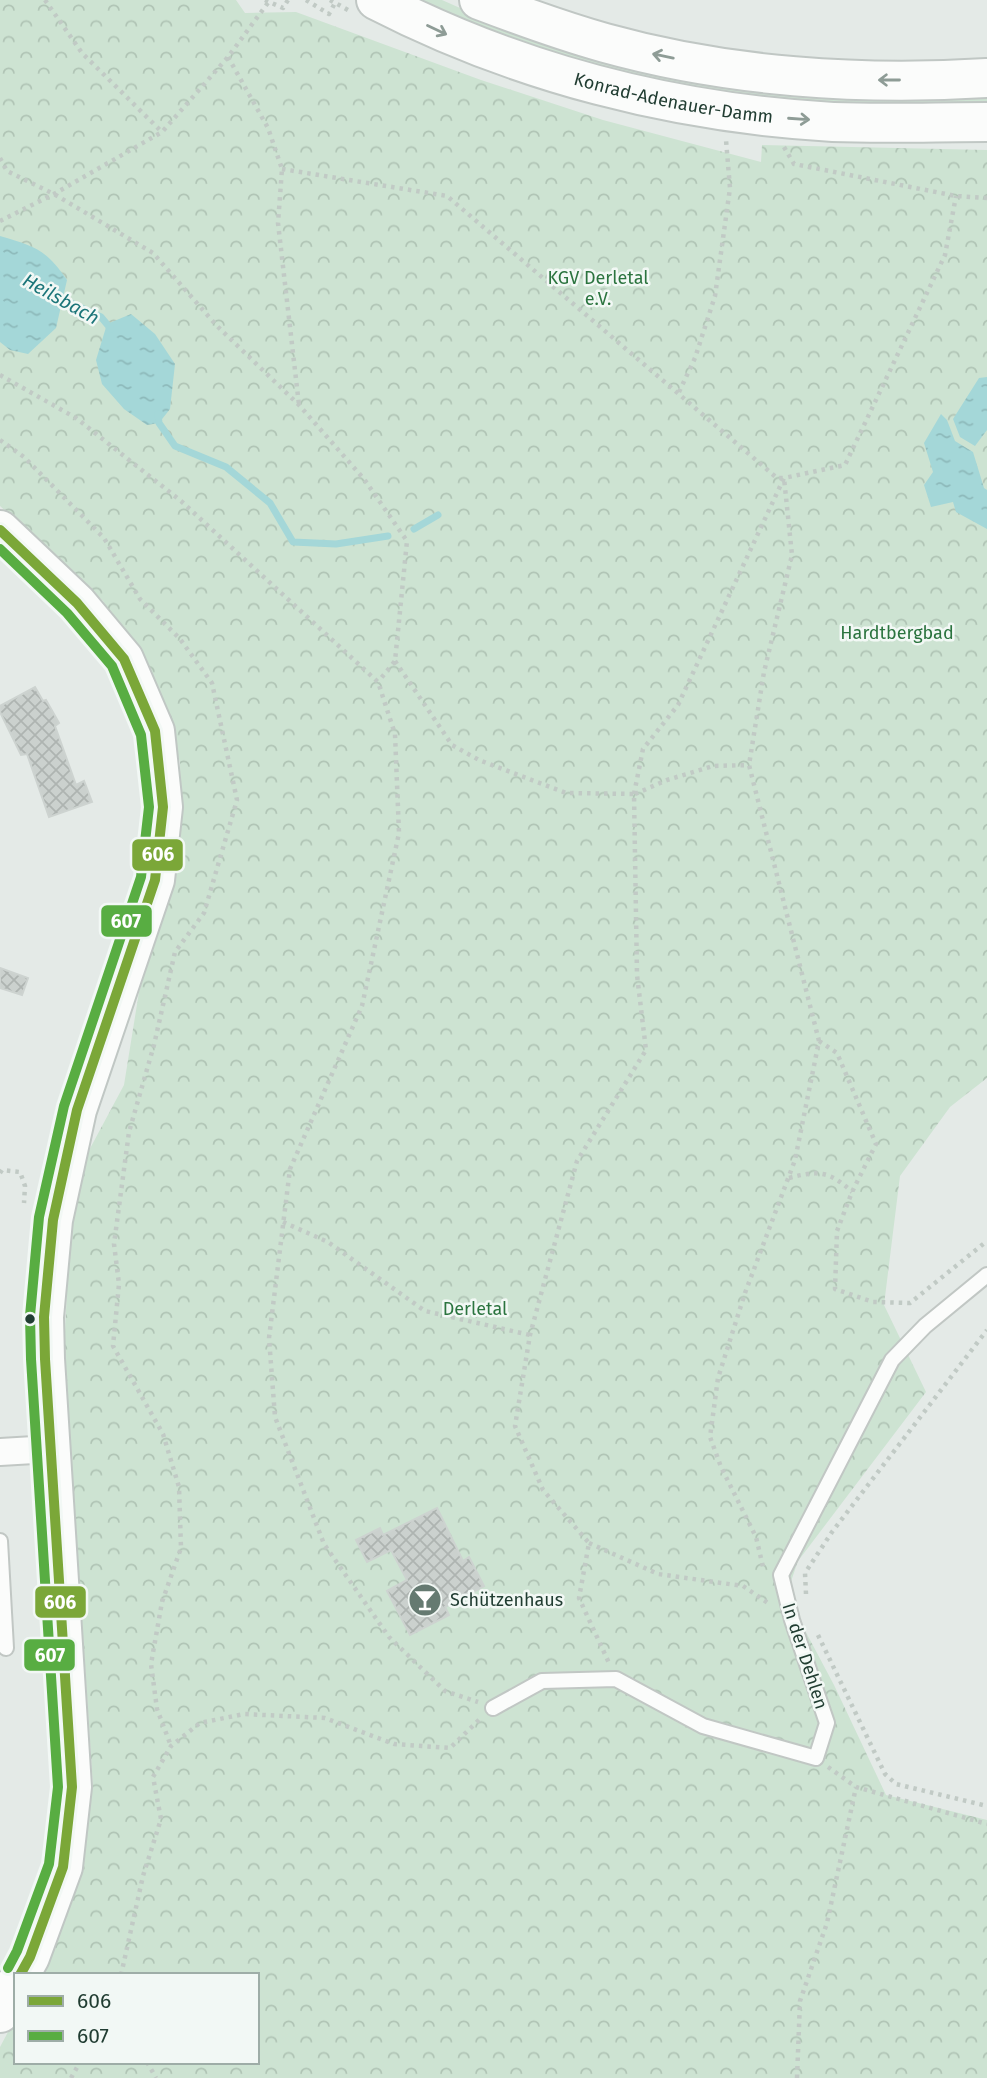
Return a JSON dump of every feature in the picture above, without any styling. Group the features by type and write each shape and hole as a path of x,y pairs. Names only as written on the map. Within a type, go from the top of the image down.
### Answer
{"street":[{"name":"Konrad-Adenauer-Damm","path":"376,0 456,38 535,67 662,101 778,118 824,121 987,122"},
{"path":"479,0 608,44 741,69 860,79 987,78"},
{"path":"0,530 77,603 124,659 155,731 163,807 155,880 78,1110 53,1220 44,1317 72,1787 63,1867 30,1957 21,1973"},
{"path":"0,1451 51,1449"},
{"path":"0,2013 14,1987"}],"lane":[{"name":"In der Dehlen","path":"816,1758 827,1723 792,1620 781,1575 892,1360 925,1326 987,1275"},
{"path":"0,1541 6,1648"},
{"path":"493,1707 542,1681 616,1679 703,1726 816,1758"}],"path":[{"path":"45,0 82,53 162,132"},
{"path":"0,221 54,194 162,132 228,57 267,1 284,8 288,0"},
{"path":"306,0 329,14 335,3"},
{"path":"228,57 268,128 282,169 278,223 299,405"},
{"path":"679,392 695,358 715,296 730,188 725,135"},
{"path":"779,139 794,164 956,196 987,198"},
{"path":"0,158 8,171 54,194 153,253 217,326 299,405 364,479 407,541 395,661 378,682"},
{"path":"282,169 447,196 777,478 845,465 945,255 956,196"},
{"path":"0,375 76,418 181,501 378,682 395,734 399,833 362,1006 290,1169 269,1338 275,1417 324,1544 389,1637 446,1691 493,1707 450,1748 394,1744 325,1718 244,1714 200,1723 171,1746 153,1777 161,1819 143,1875 121,1973"},
{"path":"0,440 24,457 104,538 140,599 180,639 212,682 237,800 204,913 175,952 154,1045 129,1132 114,1244 119,1284 113,1346 163,1434 179,1487 181,1548 162,1602 151,1664 157,1709 171,1746"},
{"path":"766,1581 756,1537 721,1466 710,1437 718,1378 745,1293 795,1160 819,1041 749,765 764,672 792,555 785,478"},
{"path":"785,478 678,705 643,749 634,794 636,975 646,1050 577,1161 530,1335 514,1426 543,1490 589,1542 658,1574 743,1586 792,1620"},
{"path":"395,661 452,745 479,760 566,793 634,794 667,780 713,766 749,765"},
{"path":"819,1041 837,1053 876,1144 852,1192 837,1231 835,1289 873,1302 910,1303 987,1241"},
{"path":"788,1178 810,1172 829,1175 842,1181 852,1192"},
{"path":"283,1222 328,1242 425,1311 530,1335"},
{"path":"807,1599 805,1573 812,1561 987,1330"},
{"path":"589,1542 579,1598 616,1679"},
{"path":"814,1628 885,1774 896,1784 987,1806"},
{"path":"816,1758 856,1787 987,1824"},
{"path":"797,2078 800,2001 827,1923 856,1787"}],"green space":[{"name":"Derletal","path":"0,0 236,0 245,13 296,12 481,80 603,120 761,162 762,145 987,150 987,1078 950,1107 900,1176 884,1305 926,1392 798,1561 789,1587 792,1606 834,1685 886,1795 987,1820 987,2078 0,2078 0,2047 14,2021 14,2064 259,2064 259,1973 38,1973 59,1932 93,1786 64,1350 70,1230 86,1156 124,1085 139,992 181,855 180,762 154,681 103,601 0,506"},
{"path":"403,0 442,0 478,16 987,92 987,110 856,110 645,84"}],"water":[{"path":"0,236 46,255 67,280 56,328 28,354 10,350 0,342"},
{"path":"131,314 155,334 175,364 170,409 159,423 147,425 124,409 102,384 96,360 107,324"},
{"path":"987,377 987,430 975,446 960,437 953,419 979,378"},
{"path":"941,414 947,420 955,441 973,452 984,488 987,490 987,529 956,512 953,502 931,507 924,485 933,472 924,443"}],"building":[{"path":"35,687 59,723 55,726 76,785 84,781 92,802 49,817 27,754 21,755 0,712 0,706"},
{"path":"0,968 28,978 22,995 0,988"},
{"path":"437,1508 463,1561 469,1557 484,1586 445,1607 449,1615 410,1635 387,1591 407,1580 391,1550 367,1562 356,1540 380,1528 383,1535"}],"waterway":[{"name":"Heilsbach","path":"56,296 101,317 111,329"},
{"name":"Heilsbach","path":"158,414 159,423 175,446 226,467 270,503 293,542 336,544 388,536"},
{"name":"Heilsbach","path":"414,529 438,515"}],"transit line":[{"name":"606","path":"0,530 77,603 124,659 155,731 163,807 155,880 77,1110 53,1220 44,1317 45,1359 72,1787 63,1867 30,1957 21,1973"},
{"name":"607","path":"0,549 67,613 112,666 141,735 149,807 141,877 64,1106 39,1217 30,1316 31,1359 58,1787 49,1864 17,1951 8,1968"}],"place":[{"name":"Schützenhaus","path":"425,1600"}],"park label":[{"name":"KGV Derletal e.V.","path":"598,288"},
{"name":"Hardtbergbad","path":"897,633"}]}
